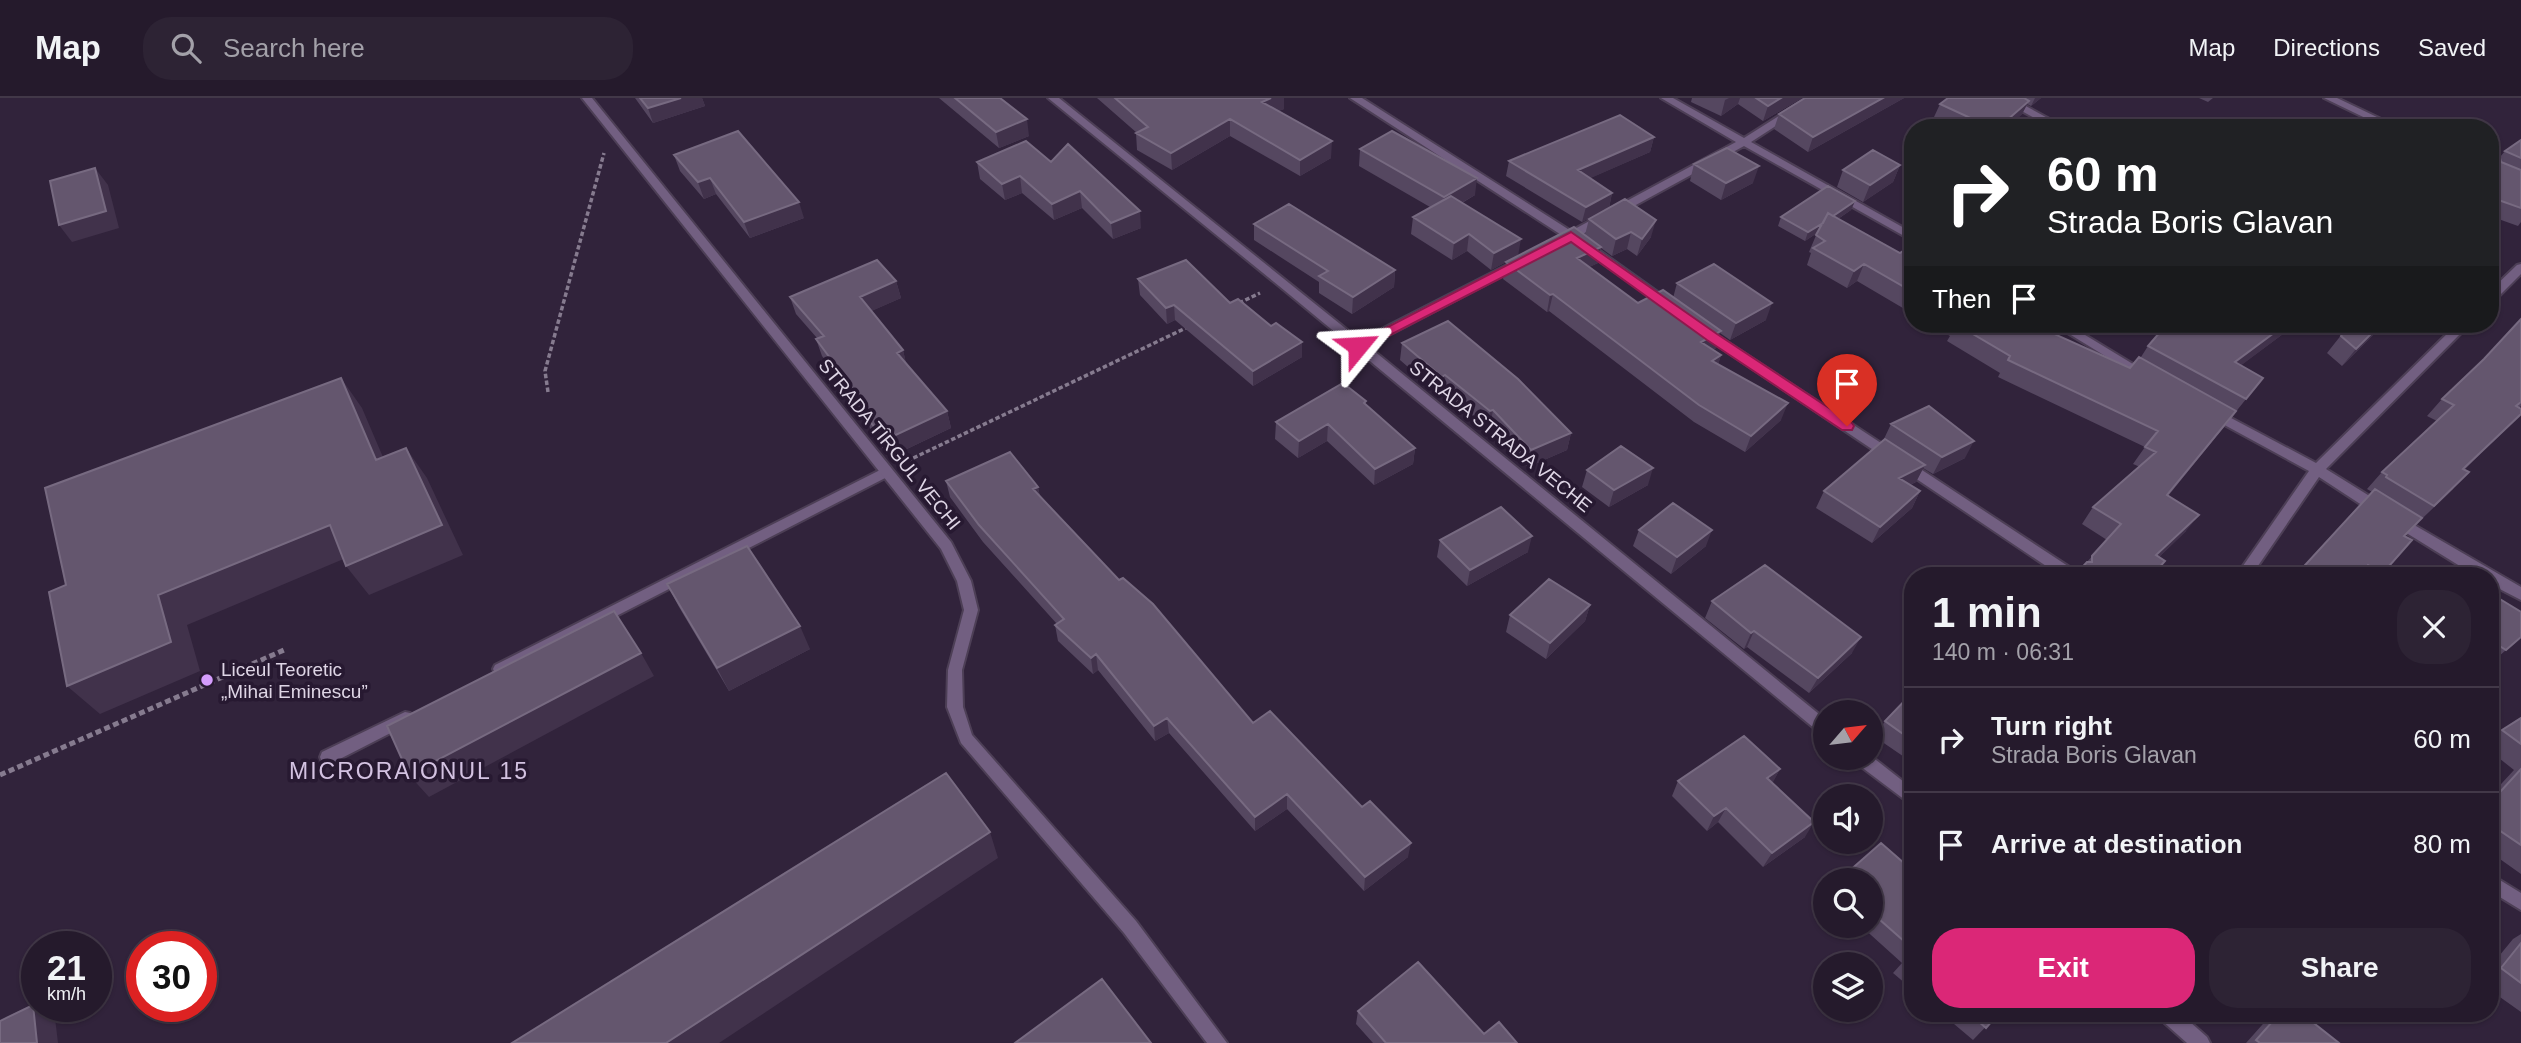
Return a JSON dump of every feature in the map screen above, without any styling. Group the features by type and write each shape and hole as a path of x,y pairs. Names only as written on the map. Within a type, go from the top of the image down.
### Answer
{"street":[{"name":"STRADA TÎRGUL VECHI","path":"587,98 946,546 964,581 971,610 955,670 955,707 965,738 1130,926 1218,1043"},
{"name":"STRADA STRADA VECHE","path":"1052,98 1283,282 1813,718"},
{"path":"1356,98 1571,236 1678,313"},
{"path":"1666,98 1904,232"},
{"path":"1548,248 1744,142 1814,98"},
{"path":"2003,98 2044,119"},
{"path":"2329,98 2375,119"},
{"path":"1358,346 1536,254"},
{"path":"2499,289 2521,268"},
{"path":"1690,321 2059,567"},
{"path":"2074,333 2161,385"},
{"path":"2250,567 2317,470 2452,333"},
{"path":"2197,404 2317,470 2474,567"},
{"path":"489,674 886,472"},
{"path":"2499,582 2521,594"},
{"path":"328,757 415,712"},
{"path":"1877,770 1904,792"},
{"path":"2499,889 2521,902"},
{"path":"2176,1022 2201,1043"}],"path":[{"path":"548,392 545,371 611,129"},
{"path":"1233,306 1283,282"},
{"path":"886,472 1196,324"},
{"path":"0,775 284,650"}],"building":[{"path":"640,98 681,98 648,108"},
{"path":"955,98 1000,98 1027,119 996,132"},
{"path":"1115,98 1271,98 1262,102 1332,141 1300,160 1230,119 1171,153 1136,133 1148,127"},
{"path":"1756,98 1781,98 1768,106"},
{"path":"1805,98 1883,98 1813,137 1779,114"},
{"path":"1948,98 2024,98 2029,101 2008,119 1972,119 1940,104"},
{"path":"1620,115 1654,137 1578,170 1612,193 1586,207 1509,161"},
{"path":"738,131 799,202 744,222 710,178 698,182 674,155"},
{"path":"1392,131 1477,178 1444,197 1360,149"},
{"path":"2521,140 2521,158 2505,151"},
{"path":"1026,141 1051,162 1068,144 1140,211 1111,223 1080,191 1052,204 1020,176 1002,184 977,162"},
{"path":"1727,148 1759,166 1726,183 1694,164"},
{"path":"1873,150 1900,165 1870,185 1843,170"},
{"path":"2499,154 2501,162 2521,170 2521,208 2499,200"},
{"path":"95,168 106,211 59,225 50,181"},
{"path":"1828,186 1855,201 1833,216 1828,213 1823,223 1808,232 1781,217"},
{"path":"1451,196 1521,239 1494,253 1469,234 1454,243 1413,217"},
{"path":"1625,199 1656,220 1642,239 1631,232 1616,239 1589,219"},
{"path":"1289,204 1395,270 1353,297 1319,276 1328,271 1254,224"},
{"path":"1828,213 1900,253 1904,250 1904,287 1864,264 1854,271 1813,248 1825,241 1816,235"},
{"path":"1574,227 1601,247 1577,258 1638,303 1663,290 1721,331 1701,342 1721,355 1712,361 1788,403 1751,436 1699,405 1553,294 1550,295 1506,262"},
{"path":"877,260 896,281 860,297 903,350 897,353 947,411 885,440 867,418 872,415 816,339 824,336 790,297"},
{"path":"1186,260 1230,303 1238,299 1271,326 1276,323 1302,342 1253,371 1174,305 1166,308 1138,279"},
{"path":"1714,264 1772,303 1736,323 1677,283"},
{"path":"2521,319 2521,402 2516,406 2521,409 2521,414 2463,469 2469,472 2434,506 2386,477 2382,472 2454,405 2442,399"},
{"path":"1448,321 1518,379 1571,433 1531,450 1493,410 1490,411 1445,375 1442,377 1402,343"},
{"path":"1971,333 2052,333 2130,368 2139,357 2236,411 2167,495 2199,515 2156,555 2165,561 2160,567 2082,567 2087,562 2092,562 2092,556 2121,524 2093,507 2156,452 2145,447 2158,431 2008,360 2010,356"},
{"path":"2159,333 2274,333 2235,362 2263,378 2246,399 2148,346"},
{"path":"2343,333 2372,333 2356,349 2341,336"},
{"path":"341,378 376,460 406,448 442,525 346,566 330,525 158,595 171,642 67,686 49,592 66,585 45,488"},
{"path":"1343,383 1415,448 1375,469 1328,424 1299,441 1276,422"},
{"path":"1929,406 1974,441 1942,457 1891,424"},
{"path":"1885,439 1925,465 1899,478 1920,491 1880,527 1824,491"},
{"path":"1621,446 1653,468 1614,490 1587,470"},
{"path":"1010,452 1038,487 1033,489 1119,580 1123,578 1153,604 1253,723 1270,711 1362,807 1370,801 1411,843 1365,877 1287,794 1255,817 1167,718 1154,726 1096,654 1091,658 1055,625 1064,619 979,525 946,481"},
{"path":"2375,489 2422,518 2404,536 2412,540 2388,567 2303,567"},
{"path":"1673,503 1712,530 1677,557 1639,530"},
{"path":"1501,507 1532,536 1470,570 1440,540"},
{"path":"747,546 800,626 717,668 667,584"},
{"path":"1765,565 1861,637 1818,678 1754,631 1751,633 1712,601"},
{"path":"1549,579 1590,605 1550,643 1510,615"},
{"path":"2499,599 2521,612 2521,637 2506,650 2499,646"},
{"path":"614,611 641,653 409,775 387,726"},
{"path":"1904,701 1904,735 1885,721"},
{"path":"2521,718 2521,744 2502,730"},
{"path":"1744,736 1780,769 1767,778 1813,823 1772,853 1726,808 1714,816 1678,781"},
{"path":"2521,769 2521,845 2499,830 2499,793"},
{"path":"946,773 990,832 666,1043 512,1043"},
{"path":"1883,845 1904,863 1904,941 1883,923 1883,868 1853,868 1869,854 1883,854"},
{"path":"2521,943 2521,983 2501,968"},
{"path":"1418,962 1484,1034 1499,1022 1517,1043 1386,1043 1358,1011"},
{"path":"1102,979 1151,1043 1015,1043"},
{"path":"21,1011 21,1022 35,1022 37,1043 0,1043 0,1021"},
{"path":"1979,1022 1991,1022 1986,1028"},
{"path":"2272,1022 2312,1022 2339,1043 2260,1043 2256,1040"}],"place":[{"name":"Liceul Teoretic „Mihai Eminescu”","path":"207,680"}],"district":[{"name":"MICRORAIONUL 15","path":"409,771"}],"route":[{"path":"1358,346 1571,236 1712,337 1847,426"}]}
